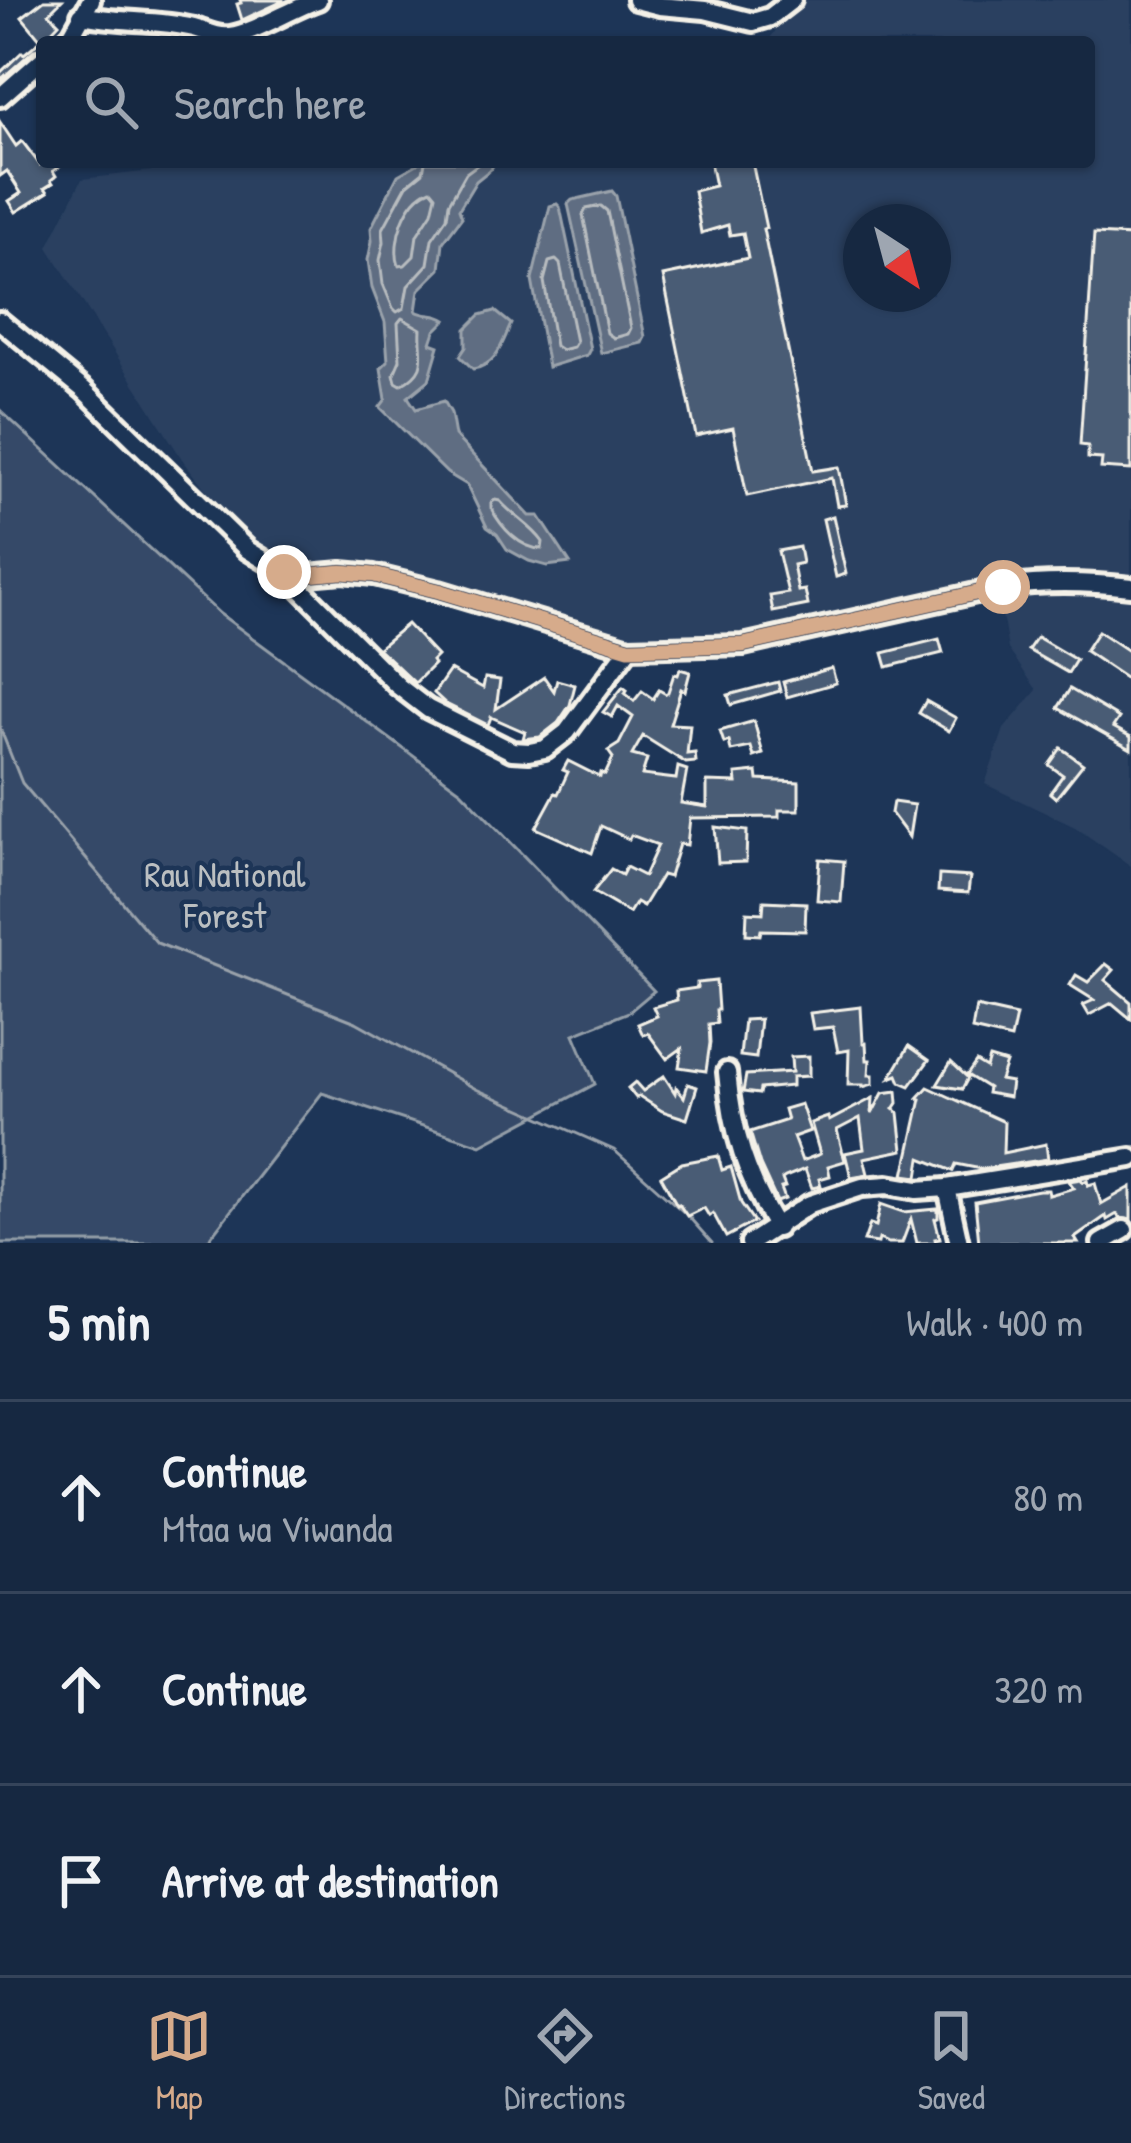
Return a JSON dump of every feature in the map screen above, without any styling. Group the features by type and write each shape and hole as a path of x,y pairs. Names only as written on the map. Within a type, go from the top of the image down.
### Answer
{"street":[{"path":"70,36 86,8 118,22 142,20 232,36 318,0"},
{"path":"637,0 753,22 770,17 792,0"},
{"path":"0,98 36,65"},
{"path":"0,321 85,390 248,550 284,572 398,686 428,709 512,751 545,748 567,732 629,648"},
{"path":"284,572 374,575 629,648 729,647 1019,585 1131,586"},
{"path":"727,1072 738,1147 755,1192 777,1228"},
{"path":"750,1243 810,1204 862,1187 947,1188 1131,1158"},
{"path":"947,1188 959,1243"},
{"path":"1101,1243 1124,1231"}],"shaded area":[{"path":"799,0 1131,0 1131,866 1075,827 985,784 1004,729 1037,690 1008,649 996,580 761,643 627,649 585,635 514,624 376,584 325,581 300,591 239,533 182,459 48,247 82,179 156,168 1095,168 1095,36 772,36"}],"green space":[{"name":"Rau National Forest","path":"0,410 220,614 461,791 654,991 629,1012 574,1034 595,1084 481,1145 322,1093 206,1243 0,1243"}],"water":[{"path":"410,168 492,168 476,181 459,209 462,217 443,242 440,269 419,290 416,311 446,320 431,343 439,346 429,380 408,397 416,409 444,401 455,436 530,516 539,516 570,563 547,566 507,549 487,527 467,485 447,473 380,407 386,399 381,368 388,361 385,322 368,260 371,228 398,175"},
{"path":"612,191 645,337 642,343 601,353 568,204"},
{"path":"557,204 590,349 587,355 548,367 532,280 550,206"},
{"path":"495,311 511,324 493,358 473,369 460,356 466,347 466,329 480,315"}],"building":[{"path":"44,0 62,0 49,13 59,23 47,36 38,36 22,17"},
{"path":"240,0 283,0 283,1 242,20"},
{"path":"36,44 36,50 0,80 0,73"},
{"path":"0,122 16,146 22,141 36,160 36,168 58,168 53,183 45,188 48,192 16,212 9,201 21,193 7,171 0,176"},
{"path":"711,168 753,168 813,471 839,467 846,505 837,506 832,478 747,496 733,428 696,436 663,276 748,258 743,233 730,235 728,225 701,233 694,191 715,186"},
{"path":"1094,234 1131,236 1131,470 1101,468 1102,459 1088,458 1088,446 1080,445"},
{"path":"833,516 846,574 836,577 823,519"},
{"path":"799,547 802,563 793,565 798,591 805,590 808,605 773,612 770,596 788,593 778,551"},
{"path":"407,624 437,656 415,683 378,648"},
{"path":"1098,631 1131,653 1131,682 1085,651"},
{"path":"1037,637 1076,660 1068,673 1028,650"},
{"path":"939,639 943,653 887,667 883,653"},
{"path":"832,668 836,683 787,697 783,682"},
{"path":"680,669 690,672 670,724 690,725 687,754 695,753 696,762 686,763 643,736 632,755 647,759 642,775 676,779 678,767 687,770 681,803 707,807 707,782 737,783 736,774 757,772 758,780 799,782 799,810 779,810 779,817 690,818 687,845 679,844 669,877 662,875 643,906 636,902 629,913 593,892 611,869 622,875 626,867 644,876 658,845 601,826 592,853 536,828 558,794 568,761 600,777 605,775 613,758 608,751 619,744 633,717 618,706 612,717 603,712 623,687 634,701 642,691 653,699 659,690 668,692"},
{"path":"450,670 483,688 485,678 500,680 496,709 544,677 554,691 557,680 575,685 570,705 558,723 540,737 523,739 525,732 491,717 488,725 434,693"},
{"path":"778,682 780,691 731,705 728,695"},
{"path":"1070,689 1119,718 1113,727 1131,737 1131,749 1058,708"},
{"path":"926,701 956,718 949,731 919,713"},
{"path":"754,721 763,754 754,757 751,747 731,751 720,731"},
{"path":"1061,748 1083,764 1056,798 1050,793 1063,775 1049,765"},
{"path":"893,802 914,805 909,837 891,813"},
{"path":"715,827 747,831 746,862 718,863"},
{"path":"820,859 844,861 841,902 817,900"},
{"path":"939,875 970,877 968,893 938,891"},
{"path":"764,901 806,903 805,931 746,934 747,912 763,913"},
{"path":"1106,964 1114,970 1105,980 1131,1002 1131,1019 1112,1003 1089,1015 1083,1005 1094,1000 1070,985 1076,975 1088,982"},
{"path":"716,981 717,1023 709,1024 706,1071 679,1067 682,1048 667,1059 638,1024 657,1016 653,1007 677,1000 676,991"},
{"path":"861,1007 863,1043 870,1060 869,1075 873,1075 873,1084 863,1087 848,1085 849,1050 838,1052 833,1027 813,1029 810,1013"},
{"path":"976,1007 1016,1016 1011,1039 972,1030"},
{"path":"760,1019 756,1058 740,1056 744,1020"},
{"path":"909,1046 929,1060 910,1086 898,1075 890,1078"},
{"path":"809,1056 809,1076 792,1077 792,1086 760,1089 759,1094 743,1092 746,1075 792,1072 791,1057"},
{"path":"989,1058 1006,1063 1000,1080 1011,1082 1009,1097 987,1093 988,1088 967,1075 976,1062 986,1068"},
{"path":"951,1062 968,1078 962,1089 937,1085"},
{"path":"664,1076 675,1093 676,1087 684,1097 688,1084 697,1087 687,1119 636,1098 628,1088 635,1082 643,1091"},
{"path":"928,1087 1004,1122 1003,1153 1046,1144 1048,1159 981,1169 956,1164 953,1171 921,1158 918,1177 904,1175 918,1098"},
{"path":"897,1091 894,1109 899,1113 903,1150 864,1158 868,1174 851,1177 845,1153 864,1149 860,1118 837,1130 845,1161 828,1166 830,1176 819,1179 821,1186 812,1188 805,1169 782,1179 785,1199 777,1202 750,1132 787,1120 784,1109 801,1104 810,1131 793,1137 802,1161 820,1154 811,1123 828,1117 829,1121 873,1098 872,1114 883,1093"},
{"path":"718,1156 722,1170 731,1167 741,1203 754,1222 726,1237 713,1213 709,1216 704,1208 687,1216 661,1176 682,1163"},
{"path":"1081,1179 1088,1185 1095,1183 1101,1204 1131,1187 1131,1220 1117,1214 1107,1220 1106,1216 1075,1238 1078,1243 979,1243 975,1202 1039,1190 1048,1190 1049,1195 1074,1188 1069,1181"},
{"path":"881,1204 904,1212 938,1209 935,1219 940,1238 936,1243 917,1243 911,1219 902,1243 864,1241 870,1224 876,1226"}],"waterway":[{"path":"0,728 22,783 157,943 356,1022 476,1089 614,1150 712,1243"}],"route":[{"path":"284,572 374,575 629,648 743,645 1003,587"}]}
